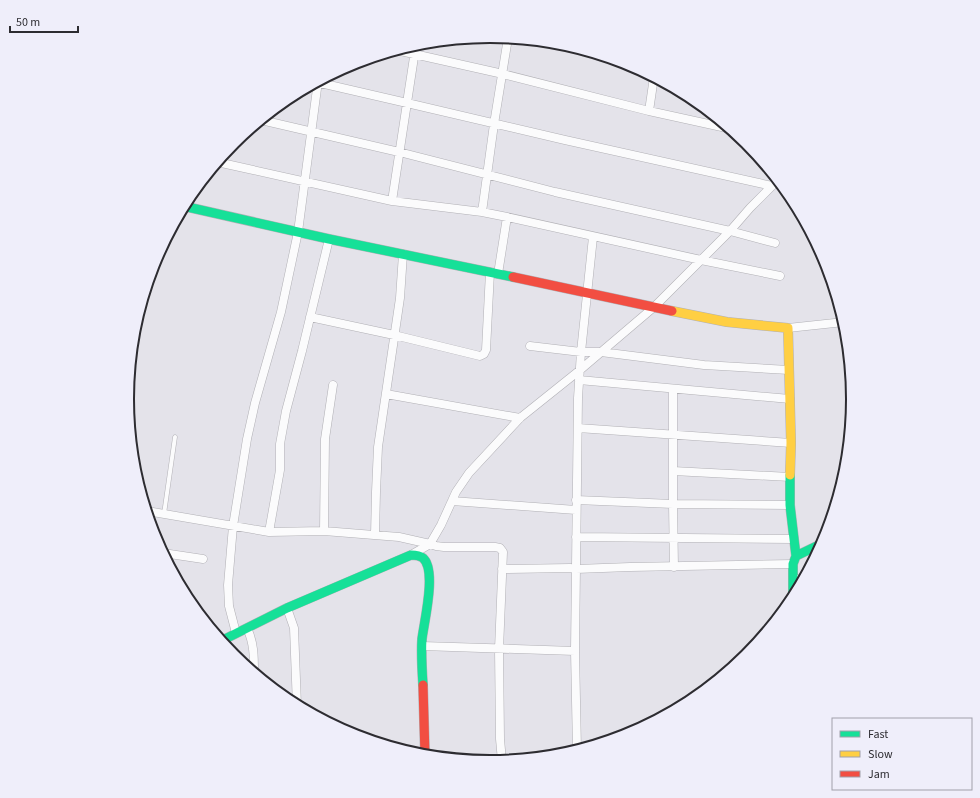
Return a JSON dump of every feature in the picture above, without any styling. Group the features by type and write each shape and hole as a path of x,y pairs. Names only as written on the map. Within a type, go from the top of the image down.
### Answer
{"street":[{"path":"482,212 507,44"},
{"path":"409,53 503,74 648,111 719,126"},
{"path":"392,201 415,54"},
{"path":"648,111 653,83"},
{"path":"325,84 494,124 772,182"},
{"path":"236,633 229,606 228,585 233,526 246,439 281,312 298,232 316,89"},
{"path":"267,121 399,152 563,194 730,231 775,243"},
{"path":"223,163 392,201 482,212 507,217 593,237 780,276"},
{"path":"226,638 287,608 430,544 441,525 456,492 468,473 520,418 580,370 654,307 730,231 774,184"},
{"path":"190,208 328,239 727,322 788,328 837,323"},
{"path":"310,317 394,335 480,356 484,354 486,350 494,273 507,217"},
{"path":"577,744 575,651 576,500 579,380 593,237"},
{"path":"268,532 280,470 280,444 283,424 328,239"},
{"path":"374,535 378,447 400,298 403,254"},
{"path":"788,328 791,443 790,505 795,560 793,585"},
{"path":"530,346 581,352 601,352 704,365 789,370"},
{"path":"579,380 790,399"},
{"path":"324,531 325,439 333,385"},
{"path":"674,389 672,504 674,567"},
{"path":"386,394 520,418"},
{"path":"578,428 674,436 791,443"},
{"path":"673,471 790,477"},
{"path":"576,500 672,504 790,505"},
{"path":"452,501 576,510"},
{"path":"153,512 268,532 324,531 399,537 444,547 500,548 502,552 499,649 501,755"},
{"path":"576,537 794,539"},
{"path":"502,569 674,567 795,560 812,550"},
{"path":"170,554 203,559"},
{"path":"410,554 419,555 424,560 428,573 429,587 422,646 426,749"},
{"path":"793,578 797,578"},
{"path":"287,608 294,628 297,698"},
{"path":"247,628 252,638 254,666"},
{"path":"422,646 575,651"}],"lane":[{"path":"164,514 175,437"}],"traffic: fast":[{"path":"190,208 329,239 513,277"},
{"path":"790,475 790,505 796,556"},
{"path":"793,585 793,564 796,556 813,548"},
{"path":"226,638 287,608 411,555 417,555 423,558 427,564 429,573 428,597 422,639 423,685"}],"traffic: slow":[{"path":"672,311 727,322 788,328 791,443 790,475"}],"traffic: jam":[{"path":"513,277 672,311"},
{"path":"423,685 425,749"}]}
